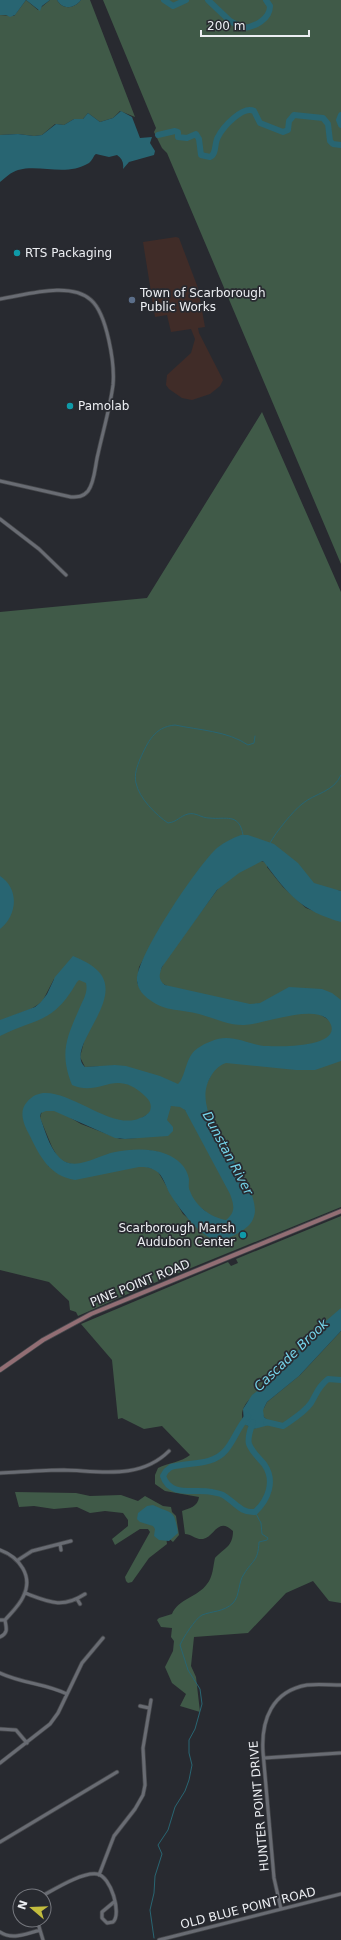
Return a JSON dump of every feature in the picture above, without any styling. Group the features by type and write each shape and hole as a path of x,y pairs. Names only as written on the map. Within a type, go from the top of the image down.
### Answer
{"main road":[{"name":"PINE POINT ROAD","path":"0,1370 38,1344 91,1314 341,1211"}],"street":[{"path":"0,298 65,289 78,292 90,298 99,309 104,319 113,381 92,480 89,489 85,494 79,497 71,497 0,481"},
{"path":"0,519 43,552 66,574"},
{"path":"0,1473 58,1470 102,1473 125,1472 158,1460 169,1451"},
{"path":"18,1560 32,1551 71,1541"},
{"path":"60,1544 61,1550"},
{"path":"0,1550 18,1560 26,1577 25,1593 19,1604 5,1620 0,1620"},
{"path":"25,1593 57,1603 66,1603 84,1594"},
{"path":"76,1599 80,1604"},
{"path":"0,1636 4,1635 7,1630 5,1620"},
{"path":"0,1763 50,1724 58,1713 82,1663 103,1638"},
{"path":"0,1673 21,1682 51,1687 67,1694"},
{"name":"HUNTER POINT DRIVE","path":"281,1909 274,1878 264,1758 263,1727 269,1712 279,1699 290,1692 303,1686 341,1685"},
{"path":"99,1875 114,1836 136,1809 143,1795 145,1785 143,1748 151,1700"},
{"path":"140,1706 149,1708"},
{"path":"0,1729 16,1730 27,1743"},
{"path":"264,1758 341,1753"},
{"path":"0,1842 117,1772"},
{"path":"52,1891 77,1879 92,1874 99,1875 109,1884 114,1902 117,1917 113,1922 107,1922 102,1918 102,1912 114,1902"},
{"name":"OLD BLUE POINT ROAD","path":"159,1940 341,1894"},
{"path":"0,1932 6,1936 12,1937 40,1930 43,1940"}],"shaded area":[{"path":"176,237 179,238 198,288 205,327 198,328 199,333 223,380 220,386 210,394 192,400 182,398 169,389 166,385 167,375 191,353 195,339 191,329 171,332 167,315 155,317 143,242"}],"green space":[{"path":"26,0 38,10 50,0 57,0 65,7 72,7 81,0 90,0 135,117 120,111 113,118 100,122 88,113 83,119 74,119 64,125 55,124 42,135 0,135 0,15 14,16"},
{"path":"103,0 341,0 341,564 167,153 162,148 154,132 156,128"},
{"path":"262,412 341,592 341,891 312,886 271,844 159,932 139,967 137,982 141,991 272,1019 307,1006 332,1022 332,1038 317,1043 283,1049 248,1045 181,1087 112,1066 85,1067 80,1057 101,977 54,979 42,1002 31,1009 0,1021 0,612 147,598"},
{"path":"258,860 267,863 267,867 283,887 306,908 341,921 341,1003 239,1004 167,986 160,982 158,975 166,959 223,882"},
{"path":"82,976 89,987 66,1062 136,1087 159,1107 131,1125 31,1098 49,1167 144,1166 157,1170 183,1214 206,1234 241,1229 218,1137 202,1100 205,1087 217,1063 341,1057 341,1207 137,1290 78,1316 76,1312 70,1310 69,1301 49,1282 0,1270 0,1034"},
{"path":"171,1106 182,1106 190,1116 238,1202 230,1220 217,1221 195,1203 158,1152 138,1150 78,1165 60,1161 52,1147 40,1118 42,1111 59,1111 81,1124 120,1139 137,1138"},
{"path":"341,1216 341,1311 316,1333 311,1341 283,1373 265,1391 253,1397 246,1403 242,1418 250,1428 254,1429 262,1425 272,1424 264,1417 260,1409 264,1408 267,1402 300,1375 341,1331 341,1603 329,1601 313,1581 286,1593 248,1633 194,1637 191,1666 196,1677 200,1712 180,1706 186,1694 172,1683 165,1667 173,1651 174,1641 171,1637 172,1628 161,1627 157,1620 172,1614 183,1601 199,1592 207,1584 212,1575 215,1558 230,1544 233,1531 228,1527 220,1526 203,1539 198,1539 185,1534 182,1511 195,1505 199,1497 165,1491 155,1484 155,1475 158,1468 190,1455 162,1426 144,1429 122,1418 118,1419 112,1360 81,1324 228,1262 231,1266 238,1263 236,1259"},
{"path":"15,1492 76,1493 90,1496 121,1495 138,1501 145,1496 163,1506 171,1507 172,1512 176,1516 179,1535 173,1542 166,1536 167,1544 149,1558 132,1582 128,1583 125,1577 150,1532 148,1529 140,1529 115,1545 112,1539 128,1526 128,1520 123,1513 105,1511 90,1513 77,1507 54,1509 34,1506 19,1507"}],"water":[{"path":"0,0 26,0 15,15 10,17 0,15"},
{"path":"26,0 50,0 42,6 40,11"},
{"path":"57,0 81,0 72,7 65,7"},
{"path":"121,111 132,117 140,138 152,137 150,143 155,151 154,155 129,162 123,169 122,161 117,155 109,157 96,154 89,163 80,167 62,170 36,168 18,170 0,182 0,135 42,135 56,124 64,125 74,119 83,119 88,113 100,122 113,118"},
{"name":"Dunstan River","path":"241,835 248,835 274,844 298,863 314,883 341,891 341,922 327,918 306,907 289,893 262,861 239,873 217,890 162,967 160,979 165,985 250,1004 260,1003 289,987 322,989 332,993 341,1000 341,1061 315,1070 296,1070 226,1063 217,1068 213,1073 208,1082 206,1100 211,1120 245,1180 253,1198 255,1214 247,1227 231,1237 220,1240 213,1239 206,1235 192,1223 170,1194 161,1175 154,1170 139,1167 75,1180 66,1178 52,1170 42,1158 34,1144 22,1114 24,1106 27,1102 38,1094 51,1093 65,1097 112,1118 127,1121 141,1118 151,1109 150,1102 147,1099 135,1088 125,1084 108,1084 91,1088 82,1088 72,1085 66,1063 66,1045 71,1027 85,995 86,983 79,980 60,1005 44,1018 0,1036 0,1020 35,1007 41,1002 47,994 55,977 73,956 87,962 96,969 105,984 105,996 100,1010 82,1048 81,1059 85,1067 115,1065 126,1066 160,1076 178,1084 183,1077 188,1061 194,1052 204,1044 215,1040 232,1038 262,1046 295,1046 318,1042 326,1038 331,1032 331,1025 325,1018 316,1014 290,1016 252,1024 231,1024 193,1012 162,1007 146,997 139,987 137,981 139,969 146,953 156,933 183,891 217,848 229,840","holes":["171,1106 180,1107 185,1110 230,1194 233,1211 226,1220 215,1217 196,1202 189,1190 189,1179 184,1167 170,1156 154,1151 127,1150 108,1154 86,1162 71,1163 64,1161 52,1148 40,1117 41,1113 46,1111 54,1111 115,1138 125,1139 168,1136 173,1131 173,1127 167,1120"]},
{"path":"0,876 11,888 14,902 10,917 6,924 0,929"},
{"path":"341,1308 341,1331 299,1376 267,1402 263,1410 264,1417 273,1424 254,1429 244,1424 243,1409 252,1395 270,1382 320,1326"},
{"path":"153,1505 169,1512 174,1516 178,1533 169,1541 159,1540 154,1536 155,1529 153,1526 140,1522 137,1519 138,1513 147,1506"}],"waterway":[{"path":"164,0 173,6 186,0"},
{"path":"208,0 230,21 243,28 257,24 265,18 270,6 266,0"},
{"path":"158,135 175,131 178,132 178,137 187,138 196,134 199,139 201,155 210,157 215,151 217,139 224,128 239,114 250,110 254,111 260,123 283,132 288,130 289,121 294,115 323,118 328,124 330,141 333,144 341,145"},
{"path":"341,115 339,120 341,125"},
{"path":"243,835 238,823 231,819 206,818 196,814 191,814 185,815 168,823 153,811 144,800 135,780 140,759 149,741 157,732 168,726 175,725 222,734 240,740 248,745 254,743 255,736"},
{"path":"270,843 280,828 298,807 307,800 329,789 338,781 341,775"},
{"name":"Cascade Brook","path":"266,1422 283,1426 308,1407 320,1387 328,1379 341,1380"},
{"path":"248,1416 229,1446 221,1455 214,1459 200,1463 171,1467 163,1476 166,1483 177,1490 205,1491 220,1494 241,1509 255,1512 264,1502 270,1483 268,1470 249,1444 249,1436 253,1422"},
{"path":"154,1938 150,1910 154,1893 155,1876 162,1854 158,1845 168,1830 175,1807 185,1791 189,1780 192,1765 189,1753 189,1740 195,1729 202,1704 200,1689 188,1670 180,1645 199,1617 226,1608 235,1600 242,1577 258,1553 259,1542 267,1540 268,1538 262,1534 261,1523 255,1512"}],"place":[{"name":"RTS Packaging","path":"17,253"},
{"name":"Town of Scarborough Public Works","path":"132,300"},
{"name":"Pamolab","path":"70,406"},
{"name":"Scarborough Marsh Audubon Center","path":"243,1235"}]}
